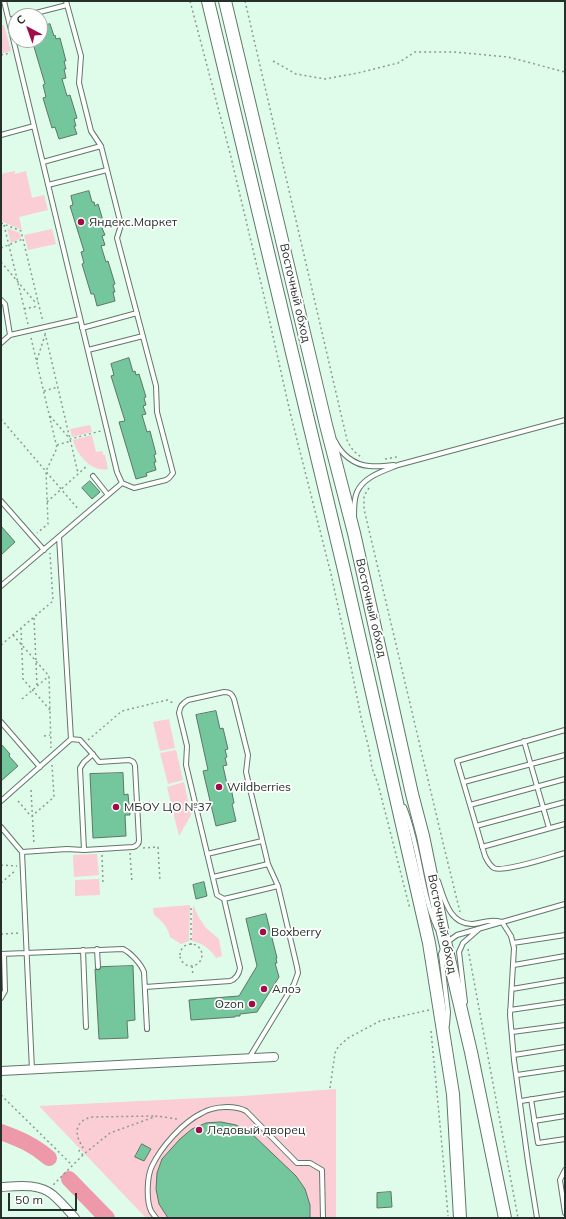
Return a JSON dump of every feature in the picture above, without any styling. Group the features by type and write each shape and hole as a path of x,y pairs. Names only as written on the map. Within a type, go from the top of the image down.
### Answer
{"main road":[{"name":"Восточный обход","path":"208,1 340,555 429,943 452,1094 460,1218"},
{"name":"Восточный обход","path":"225,1 326,425 354,533 412,794 423,836 444,938 471,1052 505,1218"}],"street":[{"path":"1,1071 274,1057"},
{"path":"1,1188 27,1186 42,1189 52,1194 75,1218"}],"lane":[{"path":"4,1 8,16"},
{"path":"15,48 117,472 122,483 134,488 166,480 173,473 157,412 156,386 118,238 121,224 101,146 91,130 79,83 81,56 67,3 48,9"},
{"path":"1,135 34,126"},
{"path":"43,162 101,146"},
{"path":"48,185 107,170"},
{"path":"1,300 5,304 10,335"},
{"path":"82,328 137,313"},
{"path":"1,343 10,335 80,318"},
{"path":"88,350 143,336"},
{"path":"354,533 354,507 356,492 374,475 398,465 565,420"},
{"path":"326,425 336,444 346,456 356,463 369,466 398,465"},
{"path":"93,476 108,495"},
{"path":"1,586 122,483"},
{"path":"1,501 44,550"},
{"path":"59,537 71,740"},
{"path":"248,1058 294,984 298,973 278,886 268,864 262,841 246,772 248,755 232,694 224,692 188,700 180,707 179,713 187,746 186,765 217,895 224,899 278,886"},
{"path":"1,722 40,767"},
{"path":"565,730 457,761 482,847 489,864 495,869 513,868 565,853"},
{"path":"1,800 71,740 80,740 99,762 129,760 136,766 139,843 136,846 130,848 84,850 67,849 22,852"},
{"path":"524,741 550,828"},
{"path":"84,850 80,768 93,754"},
{"path":"464,782 565,755"},
{"path":"470,805 565,779"},
{"path":"393,782 410,823 436,928 444,938 441,954 448,1012 444,1040"},
{"path":"476,826 565,802"},
{"path":"482,847 565,824"},
{"path":"1,827 22,852 32,1070"},
{"path":"423,836 444,901 453,916 463,923 472,924 490,920 502,922 512,936 514,965 510,1010 514,1055 528,1162 538,1218"},
{"path":"207,854 262,841"},
{"path":"213,877 268,864"},
{"path":"145,988 233,980 240,970 240,966 224,899"},
{"path":"444,938 565,904"},
{"path":"471,1052 459,952 463,943 479,928"},
{"path":"444,938 457,935"},
{"path":"513,943 565,935"},
{"path":"1,998 5,991 2,954 119,948 126,950 143,969 147,1029"},
{"path":"97,949 98,967"},
{"path":"82,950 86,1027"},
{"path":"514,965 565,956"},
{"path":"512,988 565,980"},
{"path":"510,1010 565,1002"},
{"path":"512,1032 565,1024"},
{"path":"514,1055 565,1047"},
{"path":"517,1076 565,1068"},
{"path":"521,1100 565,1094"},
{"path":"531,1099 538,1143 565,1139"},
{"path":"156,1218 151,1210 148,1190 152,1166 161,1151 183,1127 198,1115 212,1109 232,1107 246,1110 297,1163 310,1163 322,1170 323,1218"},
{"path":"534,1121 565,1116"},
{"path":"565,1170 560,1180 564,1193 565,1213"}],"path":[{"path":"190,1 230,154 290,412 331,574 372,768 378,784 410,909"},
{"path":"245,1 347,440 356,454 364,458"},
{"path":"1,55 16,52"},
{"path":"273,61 296,74 325,79 358,74 398,63 415,52 454,52 508,56 565,72"},
{"path":"1,223 21,231 78,473"},
{"path":"4,225 57,448 46,470 48,524 32,537"},
{"path":"1,248 23,239"},
{"path":"1,262 36,302 38,301"},
{"path":"24,310 39,306"},
{"path":"37,362 45,333"},
{"path":"44,391 58,387"},
{"path":"49,415 71,440"},
{"path":"1,419 84,515"},
{"path":"56,445 107,430"},
{"path":"383,459 397,457"},
{"path":"47,502 88,465"},
{"path":"372,485 364,496 364,508 462,918"},
{"path":"1,645 53,601 49,545"},
{"path":"27,617 30,620"},
{"path":"34,617 37,686"},
{"path":"22,628 23,679 50,710"},
{"path":"8,634 11,637"},
{"path":"13,635 49,676 54,797 32,816"},
{"path":"22,699 49,676"},
{"path":"88,740 122,711 167,700 180,707"},
{"path":"44,736 51,735"},
{"path":"31,790 34,845"},
{"path":"18,801 32,816"},
{"path":"137,803 153,802"},
{"path":"139,843 143,848 158,847 160,881"},
{"path":"130,848 132,883"},
{"path":"102,849 104,884"},
{"path":"1,865 16,865 18,868 1,883"},
{"path":"191,906 191,945"},
{"path":"1,934 26,932"},
{"path":"191,945 198,947 202,954 200,962 192,966 184,964 180,957 182,949 191,945"},
{"path":"468,947 518,1218"},
{"path":"192,966 193,984"},
{"path":"330,1088 335,1053 338,1047 348,1038 380,1021 430,1010"},
{"path":"431,1026 449,1218"},
{"path":"1,1095 73,1166"},
{"path":"83,1155 79,1151 83,1147 77,1137 77,1134 79,1125 84,1120 92,1117 146,1116 177,1119"},
{"path":"54,1184 83,1155 110,1133 157,1116"}],"shaded area":[{"path":"1,25 4,25 8,40 8,48 10,48 11,51 1,54"},
{"path":"15,171 15,174 26,171 32,198 44,195 48,210 19,217 22,230 1,221 1,174"},
{"path":"7,228 20,233 21,238 11,243"},
{"path":"52,229 56,244 28,250 24,235"},
{"path":"90,425 92,432 72,437 70,429"},
{"path":"92,435 96,452 102,451 103,455 105,455 108,469 96,468 86,461 77,451 73,440"},
{"path":"169,719 175,748 160,751 153,722"},
{"path":"176,750 183,780 168,784 160,753"},
{"path":"184,782 191,815 179,836 167,787"},
{"path":"97,854 99,875 74,877 73,855"},
{"path":"99,879 100,895 75,896 75,880"},
{"path":"190,905 189,941 181,944 170,937 164,924 154,915 153,908"},
{"path":"193,905 206,928 219,939 222,956 216,958 206,947 200,943 192,941"},
{"name":"Ледовый дворец","path":"336,1089 336,1218 146,1218 39,1106 243,1096"}],"building":[{"path":"50,24 56,39 60,38 66,61 64,61 66,69 64,69 66,78 62,79 67,96 70,95 77,118 74,119 76,126 74,126 77,134 59,139 55,127 52,128 43,98 46,97 43,85 45,84 34,48 48,48 48,25"},
{"path":"89,191 92,202 94,202 95,206 98,204 105,227 102,228 105,235 102,236 105,245 101,246 106,262 108,261 115,284 113,285 115,292 113,292 115,301 97,306 94,294 91,294 82,264 84,263 81,252 84,251 70,206 73,205 71,196"},
{"path":"129,358 133,372 135,371 136,375 139,374 146,397 144,398 146,405 143,406 146,414 142,415 147,432 150,431 156,454 154,455 156,462 154,462 156,470 146,473 147,476 136,479 119,422 125,421 111,376 114,375 111,364"},
{"path":"90,481 100,492 92,499 82,488"},
{"path":"1,526 15,542 1,555"},
{"path":"216,711 220,729 223,728 228,749 225,750 227,765 223,766 227,784 230,783 234,803 232,804 236,821 216,826 203,771 208,770 196,715"},
{"path":"1,744 18,766 1,781"},
{"path":"123,773 124,795 128,794 130,815 125,815 126,836 93,838 90,774"},
{"path":"204,882 207,896 196,899 193,885"},
{"path":"266,914 277,958 277,963 275,963 279,977 257,1012 240,1014 240,1016 235,1017 191,1020 189,1000 239,996 257,966 246,919"},
{"path":"133,966 135,1020 127,1021 128,1038 99,1039 95,969 99,970 101,967"},
{"name":"Ледовый дворец","path":"221,1122 236,1125 250,1132 296,1176 305,1189 310,1205 310,1218 168,1218 159,1204 156,1189 157,1173 162,1159 180,1139 192,1129 206,1123"},
{"path":"142,1144 151,1149 144,1161 135,1157"},
{"path":"391,1192 392,1207 377,1208 377,1193"}],"waterway":[{"path":"1,1132 38,1149 49,1158"},
{"path":"69,1179 107,1218"}],"place":[{"name":"Яндекс.Маркет","path":"81,222"},
{"name":"Wildberries","path":"219,787"},
{"name":"МБОУ ЦО №37","path":"116,807"},
{"name":"Boxberry","path":"263,932"},
{"name":"Алоэ","path":"264,989"},
{"name":"Ozon","path":"252,1004"},
{"name":"Ледовый дворец","path":"199,1130"}]}
